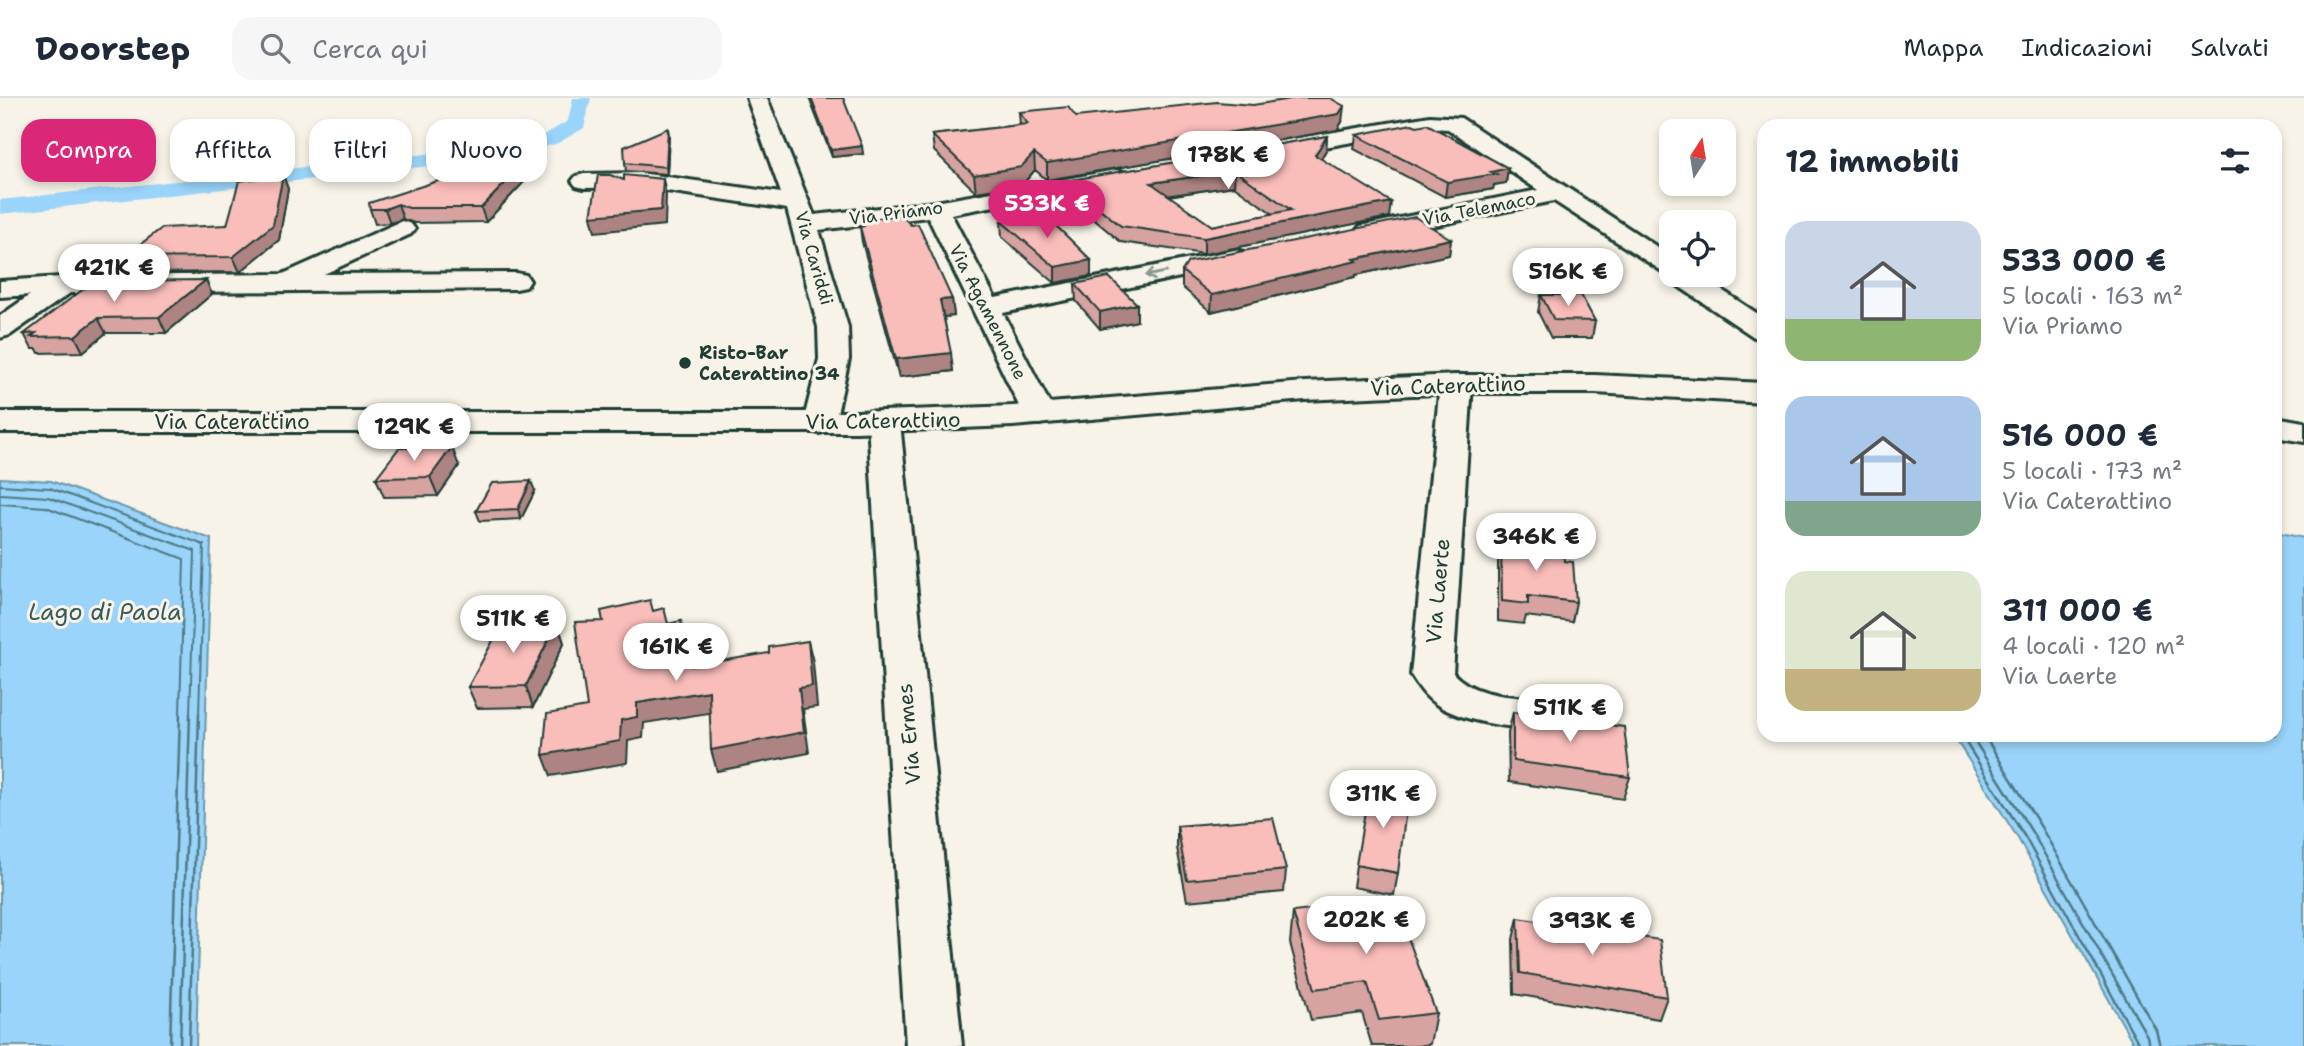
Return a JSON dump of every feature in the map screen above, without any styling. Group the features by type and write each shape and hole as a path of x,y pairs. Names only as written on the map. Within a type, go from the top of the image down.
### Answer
{"street":[{"name":"Via Cariddi","path":"757,98 801,214 835,340 834,359 819,423"},
{"path":"1251,153 1442,121 1456,124 1659,260"},
{"name":"Via Priamo","path":"584,181 640,180 801,214 936,209 1142,173"},
{"name":"Via Telemaco","path":"1341,237 1559,193"},
{"name":"Via Agamennone","path":"936,209 1040,414"},
{"path":"280,283 402,229"},
{"path":"986,308 1259,253"},
{"path":"0,289 63,285 516,281"},
{"path":"0,329 63,285"},
{"path":"1699,287 1757,326"},
{"name":"Via Caterattino","path":"0,422 884,422 1040,414 1305,391 1456,384 1595,384 1757,393"},
{"name":"Via Laerte","path":"1456,384 1432,675 1443,690 1464,700 1544,714"},
{"name":"Via Ermes","path":"884,422 934,1046"},
{"path":"2282,428 2304,432"}],"water":[{"name":"Lago di Paola","path":"0,478 51,481 211,539 196,1046 0,1046"},
{"path":"2282,533 2304,538 2304,1046 2135,1046 2019,840 1957,742 2282,742"}],"building":[{"path":"811,98 843,98 862,146 831,150"},
{"path":"1297,98 1330,98 1344,106 1339,114 1047,163 1034,153 1021,167 974,175 932,135 1028,124 1019,112 1068,107 1076,117 1217,102 1253,105"},
{"path":"1412,124 1427,124 1508,168 1491,172 1496,174 1447,182 1356,135"},
{"path":"668,128 666,167 625,163 624,147"},
{"path":"1327,136 1315,155 1391,202 1204,238 1121,226 1066,181","holes":["1235,171 1291,210 1212,226 1151,183"]},
{"path":"598,175 610,175 624,180 624,175 663,179 661,210 591,216"},
{"path":"239,182 282,182 273,225 233,257 122,258 162,228 227,225"},
{"path":"435,182 506,182 481,208 409,208 398,204 385,209 370,209 369,203"},
{"path":"1043,213 1091,260 1055,267 1001,221"},
{"path":"901,215 911,225 918,224 952,299 940,300 951,353 896,359 860,227 864,226 861,220"},
{"path":"1415,217 1451,239 1354,259 1357,261 1212,295 1182,271 1188,262"},
{"path":"1109,277 1137,304 1100,312 1075,284"},
{"path":"206,280 159,317 98,318 75,336 31,337 36,333 24,334 94,281"},
{"path":"1541,295 1581,295 1595,321 1554,320"},
{"path":"452,447 430,477 376,478 399,448"},
{"path":"531,481 518,509 476,511 492,483"},
{"path":"1526,541 1563,545 1564,561 1573,562 1576,602 1528,596 1528,604 1502,601 1501,542 1527,544"},
{"path":"650,600 653,611 664,608 668,624 681,621 691,666 769,653 769,647 808,641 812,686 799,688 804,732 711,750 709,691 637,703 637,717 621,720 620,741 543,755 547,714 587,707 575,622 603,621 601,611"},
{"path":"557,622 526,686 468,687 502,624"},
{"path":"1513,712 1624,727 1630,777 1513,761"},
{"path":"1369,787 1408,794 1398,873 1356,865"},
{"path":"1273,818 1286,870 1187,880 1177,826"},
{"path":"1394,900 1436,1013 1379,1020 1367,982 1315,989 1293,912"},
{"path":"1518,918 1660,940 1667,997 1520,973"}],"waterway":[{"path":"0,207 511,151 551,139 577,124 582,98"}],"place":[{"name":"Risto-Bar Caterattino 34","path":"685,363"}]}
